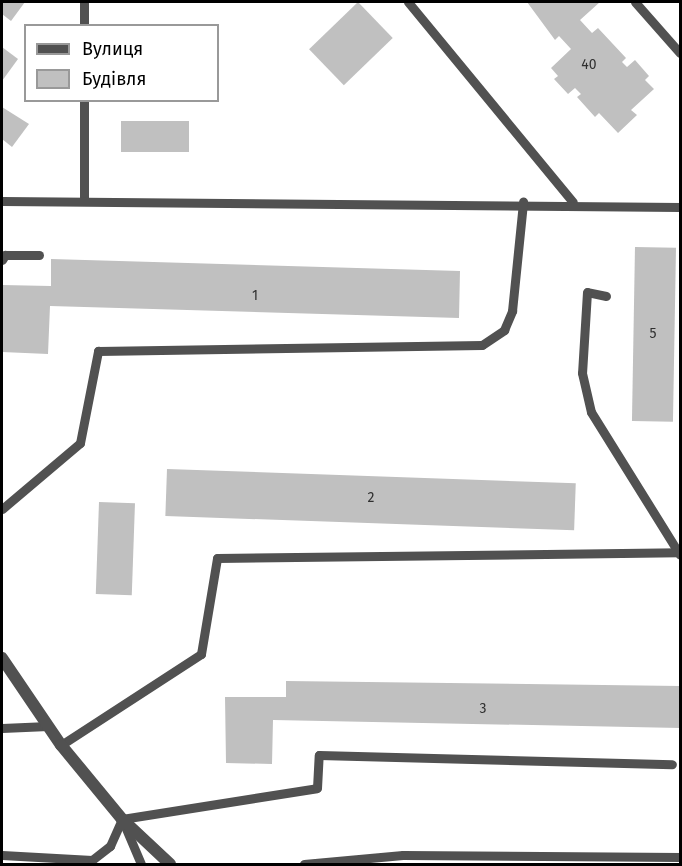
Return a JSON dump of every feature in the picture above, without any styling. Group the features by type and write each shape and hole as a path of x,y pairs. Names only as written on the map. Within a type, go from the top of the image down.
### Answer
{"street":[{"path":"2,658 61,745 122,819 170,864"}],"lane":[{"path":"84,2 84,24"},
{"path":"408,2 573,202"},
{"path":"635,2 681,53"},
{"path":"84,102 84,200"},
{"path":"2,201 573,202 681,207"},
{"path":"2,509 80,443 98,351 482,345 504,330 512,311 523,202"},
{"path":"2,260 5,255 39,255"},
{"path":"606,296 587,292 582,373 591,412 680,553"},
{"path":"61,745 201,654 217,558 680,553"},
{"path":"2,728 48,726"},
{"path":"122,819 317,788 319,755 672,764"},
{"path":"2,855 92,860 110,846 122,819"},
{"path":"122,819 141,864"},
{"path":"304,864 403,855 681,857"}],"building":[{"path":"2,2 25,2 11,21 2,14"},
{"path":"358,2 393,38 344,85 309,49"},
{"path":"527,2 600,2 580,20 592,33 598,28 626,58 622,62 627,67 635,60 649,76 645,80 654,89 631,110 637,115 618,133 599,113 595,117 577,97 581,94 575,88 568,94 554,79 558,76 551,68 571,49 559,36 555,40"},
{"path":"2,47 18,59 2,81"},
{"path":"2,107 29,124 12,147 2,139"},
{"path":"121,121 189,121 189,152 121,152"},
{"path":"635,247 676,248 673,422 632,421"},
{"path":"51,259 460,271 459,318 50,306 48,354 2,352 2,285 51,286"},
{"path":"167,469 576,483 574,530 165,516"},
{"path":"99,502 135,503 132,595 96,594"},
{"path":"286,681 680,686 680,728 273,720 272,764 226,763 225,697 286,697"}]}
